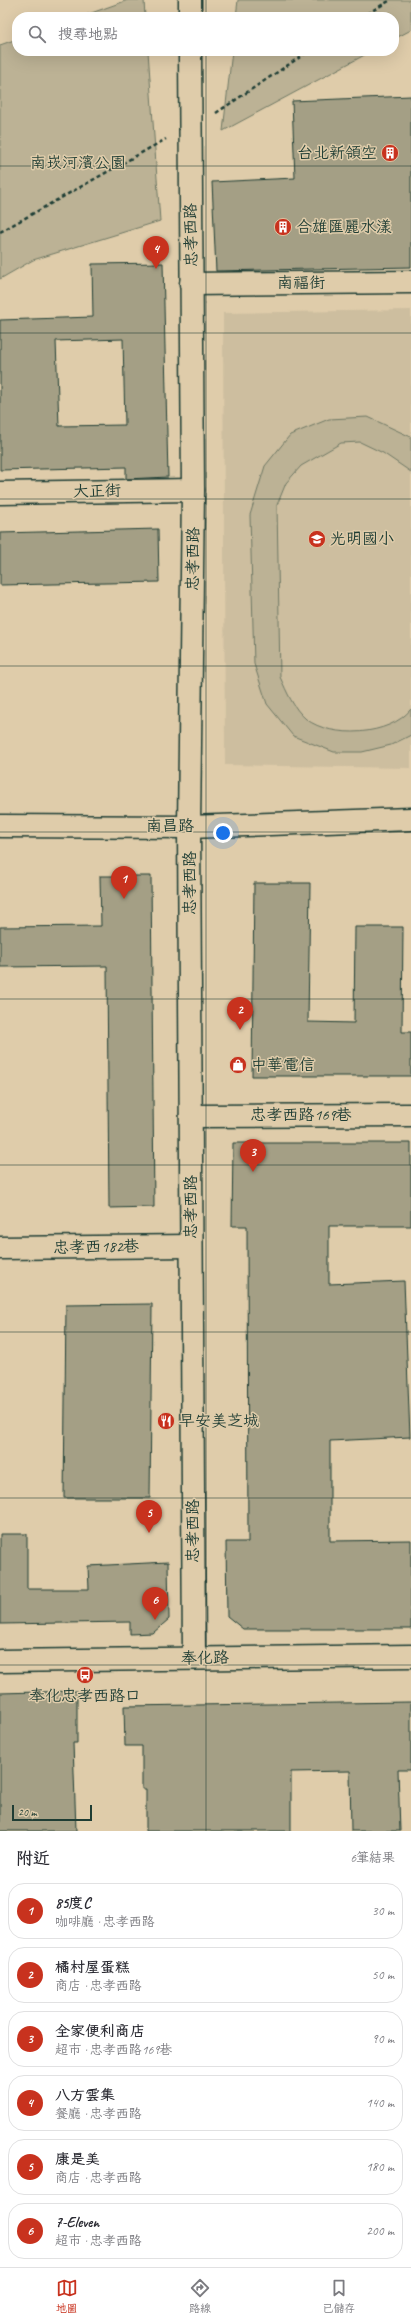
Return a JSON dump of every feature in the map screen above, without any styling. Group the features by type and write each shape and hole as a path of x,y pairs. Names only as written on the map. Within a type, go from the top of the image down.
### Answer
{"street":[{"path":"190,0 190,12"},
{"name":"忠孝西路","path":"190,56 193,490 190,826 194,1658"},
{"name":"南福街","path":"192,284 411,282"},
{"name":"大正街","path":"0,493 193,490"},
{"name":"南昌路","path":"0,826 190,826 411,819"},
{"name":"忠孝西路169巷","path":"191,1116 411,1115"},
{"name":"忠孝西182巷","path":"0,1248 192,1246"},
{"name":"奉化路","path":"0,1661 411,1656"}],"path":[{"path":"370,12 391,0"},
{"path":"212,115 301,56"},
{"path":"0,232 171,137"}],"shaded area":[{"name":"光明國小","path":"411,310 411,768 225,765 223,313"}],"green space":[{"path":"128,0 144,0 145,12 94,12"},
{"path":"238,0 411,0 411,30 399,36 399,12 237,12"},
{"name":"南崁河濱公園","path":"12,41 12,56 148,56 160,221 33,260 0,279 0,45"},
{"path":"231,56 363,56 223,131"},
{"path":"368,417 411,437 411,472 383,453 360,442 341,443 301,466 286,483 277,505 280,677 294,705 301,715 317,725 330,730 345,732 360,732 389,725 402,718 411,709 411,735 391,745 362,752 334,752 293,736 267,704 254,664 250,515 265,466 290,435 329,419"}],"building":[{"name":"合雄匯麗水漾","path":"411,96 411,267 216,271 212,182 295,178 292,101"},
{"path":"163,263 168,477 126,479 126,467 0,470 0,320 93,317 92,264","holes":["123,339 125,425 59,426 56,341"]},
{"path":"158,529 159,582 0,585 0,533"},
{"path":"100,876 151,876 154,1207 109,1208 107,966 0,967 0,927 101,926"},
{"path":"254,883 310,883 308,1022 354,1023 355,927 403,927 402,1032 411,1032 411,1076 252,1076"},
{"path":"233,1143 411,1143 411,1226 329,1226 329,1284 404,1281 410,1437 330,1441 330,1541 411,1540 411,1629 243,1629 227,1616 226,1542 248,1542 247,1226 232,1226"},
{"path":"152,1304 150,1498 64,1498 66,1305"},
{"path":"0,1534 27,1534 27,1589 89,1589 88,1566 168,1562 169,1619 153,1633 130,1634 130,1622 0,1624"},
{"path":"77,1691 77,1743 73,1743 76,1831 0,1831 0,1693"},
{"path":"411,1702 411,1770 398,1770 400,1831 351,1831 350,1771 291,1772 291,1831 146,1831 146,1789 142,1789 142,1746 125,1746 124,1706"}],"place":[{"name":"台北新領空","path":"390,153"},
{"name":"合雄匯麗水漾","path":"283,227"},
{"name":"八方雲集","path":"156,269"},
{"name":"光明國小","path":"317,539"},
{"name":"85度C","path":"124,899"},
{"name":"橘村屋蛋糕","path":"240,1030"},
{"name":"中華電信","path":"238,1065"},
{"name":"全家便利商店","path":"253,1172"},
{"name":"早安美芝城","path":"166,1421"},
{"name":"康是美","path":"149,1533"},
{"name":"7-Eleven","path":"155,1620"},
{"name":"奉化忠孝西路口","path":"85,1675"}]}
